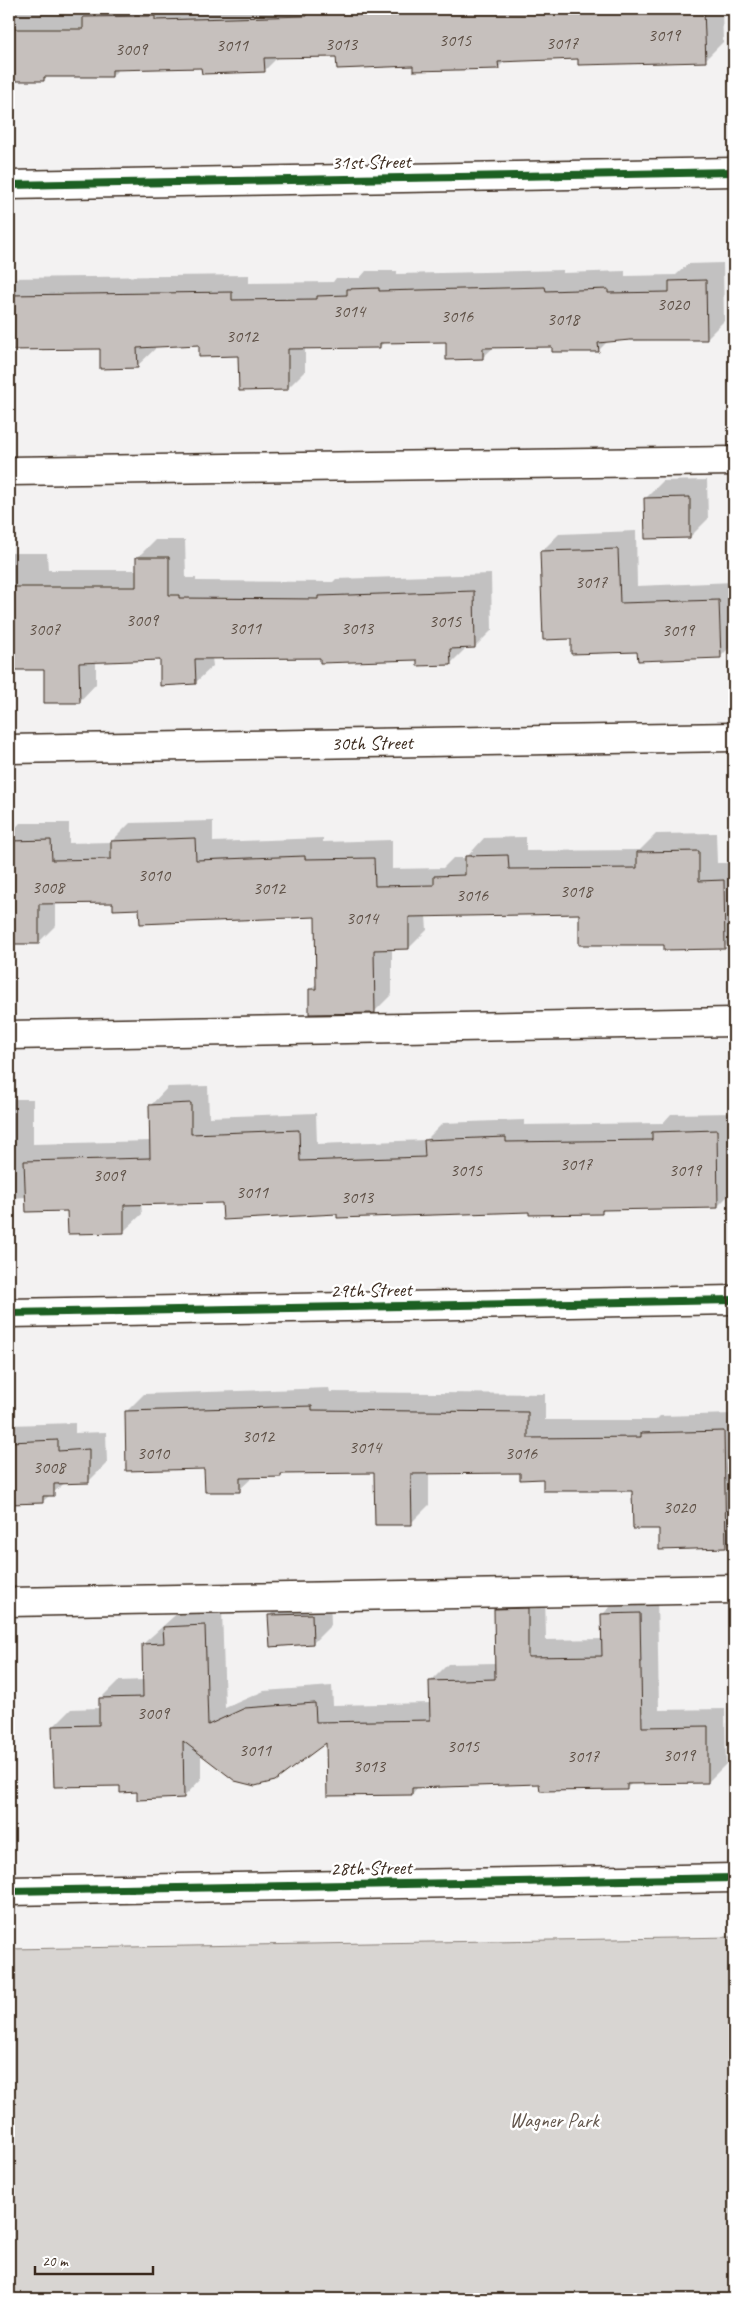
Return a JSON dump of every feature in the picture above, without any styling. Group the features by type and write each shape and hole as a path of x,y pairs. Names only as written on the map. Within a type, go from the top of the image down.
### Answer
{"street":[{"name":"31st Street","path":"9,185 734,172"},
{"path":"9,471 734,461"},
{"name":"30th Street","path":"9,749 734,738"},
{"path":"9,1035 734,1022"},
{"name":"29th Street","path":"9,1313 734,1300"},
{"path":"9,1602 734,1589"},
{"name":"28th Street","path":"9,1891 734,1878"}],"green space":[{"name":"Wagner Park","path":"734,1937 734,2299 9,2299 9,1949"}],"building":[{"path":"307,9 364,9 364,12 488,9 704,9 706,62 578,65 578,59 498,62 499,69 413,71 413,66 337,69 336,57 264,58 265,72 202,74 201,68 112,70 112,77 44,77 44,81 9,81 9,29 83,29 83,17 155,16 155,20 307,16"},
{"path":"706,280 707,340 630,340 598,343 599,352 552,352 552,347 483,348 483,359 446,360 446,342 380,343 380,348 288,349 288,390 239,391 238,356 199,357 199,345 137,348 138,368 100,369 100,349 9,350 9,295 232,292 232,300 317,299 317,296 347,295 347,289 379,288 379,291 545,287 546,291 608,289 608,293 669,292 669,281"},
{"path":"690,497 690,538 645,539 644,498"},
{"path":"618,549 620,603 719,600 721,658 638,661 637,652 571,654 571,639 543,640 540,551"},
{"path":"136,557 169,557 169,595 179,595 179,598 318,599 318,596 474,591 475,648 450,649 451,665 417,666 417,660 320,663 320,658 195,659 196,684 160,686 160,660 79,663 80,703 44,703 44,670 9,670 9,587 136,587"},
{"path":"195,838 196,860 305,856 305,859 374,858 375,886 434,885 434,876 465,875 465,856 508,855 509,869 637,868 637,852 699,851 699,881 724,880 725,949 664,950 664,945 579,945 579,914 409,917 409,949 374,950 375,1013 309,1014 309,989 316,989 315,917 140,924 139,909 113,910 113,903 39,904 39,944 9,944 9,841 51,840 52,860 111,859 111,841"},
{"path":"191,1103 191,1134 299,1130 300,1161 425,1157 424,1140 506,1137 506,1142 652,1140 652,1132 717,1130 718,1208 602,1210 602,1214 529,1215 529,1212 337,1218 337,1214 223,1220 222,1203 124,1205 124,1233 68,1234 67,1211 26,1212 24,1161 150,1158 149,1105"},
{"path":"312,1406 312,1410 528,1412 528,1438 641,1437 641,1433 724,1431 726,1548 659,1550 659,1529 633,1529 632,1491 543,1491 543,1479 520,1480 520,1473 411,1474 412,1525 375,1525 374,1473 281,1474 281,1477 240,1478 240,1492 205,1492 204,1469 126,1471 125,1411"},
{"path":"58,1440 58,1451 89,1449 89,1483 54,1484 54,1496 43,1496 43,1503 9,1504 9,1442"},
{"path":"528,1608 528,1657 602,1656 601,1614 640,1613 642,1727 708,1726 708,1783 627,1784 627,1790 540,1791 539,1784 412,1788 412,1795 327,1796 326,1743 275,1781 255,1786 235,1781 183,1741 184,1798 137,1800 137,1792 120,1793 120,1786 54,1787 52,1726 99,1725 99,1698 143,1697 142,1644 164,1643 163,1627 205,1625 208,1725 245,1708 315,1703 316,1722 430,1720 429,1681 495,1679 494,1609"},
{"path":"312,1614 313,1644 270,1647 268,1615"}],"cycle path":[{"path":"9,185 734,172"},
{"path":"9,1313 734,1300"},
{"path":"9,1891 734,1878"}]}
